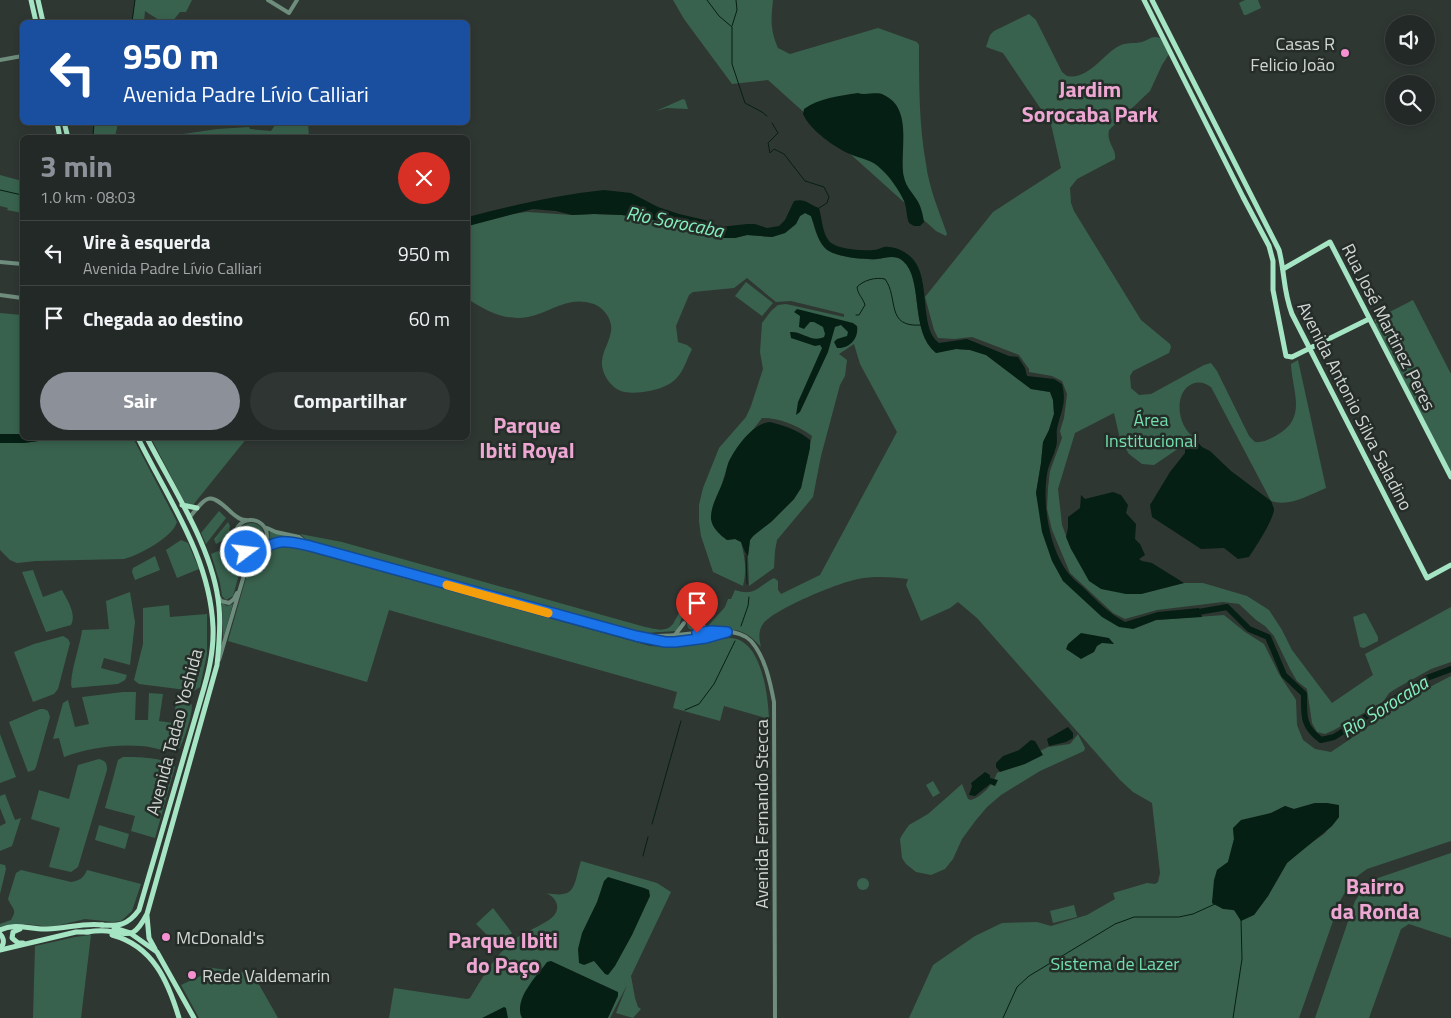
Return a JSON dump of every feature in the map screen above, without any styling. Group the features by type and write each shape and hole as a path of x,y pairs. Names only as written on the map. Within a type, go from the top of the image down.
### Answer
{"main road":[{"path":"31,0 36,20"},
{"path":"38,0 43,20"},
{"name":"Avenida Antonio Silva Saladino","path":"1144,0 1269,246 1273,261 1272,290 1285,354 1290,358 1309,349"},
{"path":"1152,0 1209,112"},
{"path":"1187,83 1203,109 1209,112"},
{"name":"Avenida Antonio Silva Saladino","path":"1209,112 1279,250 1288,304 1309,349 1427,578 1451,565"},
{"name":"Rua José Martinez Peres","path":"1295,261 1330,242 1451,477"},
{"path":"1282,260 1295,261"},
{"path":"1282,269 1295,261"},
{"path":"1309,349 1369,319"},
{"name":"Avenida Tadao Yoshida","path":"101,925 115,926 124,924 139,910 209,672 213,628 211,602 200,560 140,440"},
{"name":"Avenida Tadao Yoshida","path":"130,933 141,924 147,914 217,665 220,621 217,592 200,538 148,440"},
{"path":"182,505 197,508"},
{"path":"184,526 189,518"},
{"name":"Avenida Tadao Yoshida","path":"147,914 150,938 156,951"},
{"path":"28,943 15,942 12,938 13,932 16,929 57,929 77,924 101,925 130,933 156,951 194,1018"},
{"path":"0,930 19,926 35,929"},
{"path":"0,949 97,930 124,935 130,933"},
{"path":"86,932 116,936 137,946 145,953 152,960 164,979 179,1018"},
{"path":"0,934 3,944 0,949"}],"street":[{"path":"268,0 289,13 297,0"},
{"path":"0,60 20,56"},
{"path":"0,262 20,264"},
{"path":"0,295 20,298"},
{"path":"189,518 208,498 216,498 240,519 255,520 276,532 299,537 310,546"},
{"path":"217,592 224,603 231,603 234,599 246,559 243,550 236,543 235,534 239,526 246,520"},
{"path":"217,665 247,565 261,550 267,539 267,533 263,525"},
{"path":"243,550 252,552 281,542 310,546 636,636 665,642 706,638 727,632"},
{"path":"636,636 673,636 684,623"},
{"name":"Avenida Fernando Stecca","path":"673,636 705,629 739,634 750,640 760,655 769,679 774,702 776,1018"}],"green space":[{"path":"135,0 192,0 186,12 180,12 174,20 159,20 145,11 144,20 132,20"},
{"path":"673,0 773,0 772,24 775,41 778,48 790,54 878,28 917,42 919,45 922,135 927,173 947,234 946,236 936,231 768,80 732,84 684,19"},
{"path":"1245,0 1258,0 1261,8 1244,15 1239,3"},
{"name":"Área Institucional","path":"1029,14 1036,20 1062,72 1067,76 1082,74 1122,45 1142,42 1153,37 1160,38 1169,54 1150,91 1109,130 1108,135 1115,159 1077,179 1070,188 1071,203 1074,211 1141,320 1170,344 1171,347 1169,353 1133,371 1130,376 1131,388 1139,395 1151,394 1211,363 1217,371 1249,436 1255,442 1260,442 1277,435 1287,428 1292,421 1296,403 1291,364 1298,360 1326,488 1292,501 1271,501 1211,387 1207,384 1195,383 1187,387 1183,392 1180,404 1183,424 1194,438 1154,465 1142,464 1129,454 1120,439 1114,413 1075,433 1058,489 1062,525 1071,549 1126,594 1141,594 1184,583 1203,583 1247,596 1269,610 1292,650 1332,703 1373,675 1365,654 1451,607 1451,662 1431,669 1397,688 1389,693 1383,702 1325,734 1317,732 1312,723 1307,689 1297,681 1274,636 1239,604 1223,602 1157,610 1125,619 1113,613 1070,573 1052,530 1047,509 1050,471 1062,438 1060,431 1064,418 1067,394 1062,381 1052,376 1029,372 1029,369 1019,355 972,337 938,338 934,330 925,297 993,212 1061,168 1051,124 1003,53 986,47 990,35 994,31"},
{"path":"683,99 688,109 667,108 656,111"},
{"path":"94,125 118,125 115,135 93,135"},
{"path":"275,125 308,125 309,135 176,135 217,129 249,127 250,129 271,131"},
{"path":"0,175 20,180 20,213 7,210 8,208 0,206"},
{"name":"Sistema de Lazer","path":"527,212 572,215 622,215 677,224 723,238 747,235 772,237 785,233 805,213 811,216 816,233 825,248 835,254 865,259 894,257 900,259 909,269 913,280 922,332 936,353 956,349 970,350 986,355 1031,389 1050,392 1053,400 1054,414 1043,442 1036,493 1063,581 1133,629 1156,620 1224,615 1264,644 1279,674 1296,700 1297,725 1303,740 1315,749 1331,752 1404,702 1451,676 1451,841 1367,869 1352,880 1340,901 1299,1018 909,1018 933,965 975,936 1002,923 1037,922 1051,926 1087,915 1115,899 1113,893 1147,883 1155,884 1158,882 1160,873 1152,803 1133,792 1120,780 977,618 958,602 950,608 921,621 906,585 908,579 870,577 858,579 807,597 780,611 763,624 759,635 761,647 754,639 736,630 707,627 725,607 735,590 748,592 756,590 774,578 778,581 778,590 781,594 820,575 897,432 860,364 854,344 839,354 847,360 845,376 840,385 821,456 813,497 777,540 774,568 749,586 748,556 750,540 794,499 801,488 812,436 788,423 762,418 729,461 711,518 713,524 727,540 735,539 741,542 745,564 743,586 713,572 701,536 699,505 703,488 719,448 746,417 751,406 763,369 760,352 762,323 778,305 786,304 844,317 844,314 791,301 776,302 747,278 734,288 693,292 689,295 676,326 678,342 692,349 678,376 669,384 654,390 634,393 620,391 608,381 603,371 602,361 610,335 611,323 604,311 598,306 584,302 568,303 537,315 511,318 489,311 470,300 470,225","holes":["1315,803 1339,817 1324,834 1287,863 1268,896 1254,915 1227,909 1212,903 1217,870 1228,862 1234,839 1233,828 1285,806 1294,809"]},
{"path":"746,282 773,303 762,316 735,296"},
{"path":"1413,300 1451,374 1451,474 1374,324 1376,323 1374,320"},
{"path":"0,313 20,315 20,434 0,434"},
{"path":"44,440 134,440 177,522 174,528 155,545 124,559 17,563 10,560 0,550 0,443 24,443"},
{"path":"152,440 245,440 193,505 186,504"},
{"path":"219,511 226,518 206,544 201,533"},
{"path":"228,522 230,526 228,538 216,544 214,539"},
{"path":"251,523 260,527 264,536 260,545 251,549 242,545 238,536 242,527"},
{"path":"270,531 309,542 300,534 342,542 657,629 667,629 673,624 691,592 676,631 641,635 313,545 276,539 269,541"},
{"path":"181,540 188,543 199,569 177,578 166,550"},
{"path":"232,545 241,554 243,560 233,596 226,600 222,596 211,554"},
{"path":"280,545 650,646 688,646 731,638 741,641 750,648 761,671 765,684 769,719 724,706 720,721 673,708 677,692 389,610 367,682 228,641 250,564 263,552"},
{"path":"155,556 160,570 135,580 132,572 133,568"},
{"path":"33,570 43,597 62,590 72,612 73,621 71,625 46,632 22,572"},
{"path":"130,592 135,622 130,665 104,658 101,668 127,675 125,680 118,684 72,688 72,677 82,630 109,629 106,601"},
{"path":"222,603 227,606 233,604 223,639"},
{"path":"169,605 170,617 207,614 207,654 200,687 194,691 139,684 134,680 143,644 143,608"},
{"path":"1364,613 1378,637 1378,641 1364,648 1360,647 1353,617"},
{"path":"691,618 695,618 699,624 695,630 691,630 687,626 687,622"},
{"path":"63,636 70,643 58,689 54,694 33,702 14,652"},
{"path":"136,692 135,720 148,720 149,693 163,694 159,721 173,723 177,696 190,701 192,706 190,719 179,749 170,751 145,746 111,746 83,751 64,757 59,738 53,739 63,703 68,700 75,727 89,724 82,697"},
{"path":"40,709 48,711 50,717 36,767 28,772 9,722"},
{"path":"0,734 16,777 0,783"},
{"path":"1078,734 1085,748 1084,751 1040,771 1001,795 976,820 962,839 953,859 945,869 931,875 916,872 906,864 902,858 900,839 909,825 928,814 962,784 968,799 971,800 980,796 987,789 997,773 1048,747 1070,744"},
{"path":"123,757 158,759 175,767 155,838 131,831 135,816 105,808 118,760"},
{"path":"99,759 106,763 107,770 78,867 71,872 49,867 60,828 31,819 39,790 69,799 78,765"},
{"path":"933,781 940,793 933,797 926,785"},
{"path":"5,794 15,820 21,818 12,846 0,851 0,826 6,823 0,808 0,796"},
{"path":"99,825 129,834 125,849 95,840"},
{"path":"1451,853 1451,938 1409,924 1401,929 1369,1018 1315,1018 1355,901 1363,889 1375,879"},
{"path":"581,861 657,883 671,892 631,976 635,998 638,1007 641,1009 633,1018 616,1013 627,985 610,1018 389,1018 394,988 470,998 490,967 508,945 519,936 553,917 557,911 557,904 552,896 546,893 563,894 569,892 575,884"},
{"path":"0,864 5,865 6,869 0,894"},
{"path":"21,870 71,882 81,879 87,870 141,884 132,911 121,921 85,919 52,927 24,924 0,927 0,924 11,920 13,916 14,909 8,899 16,873"},
{"path":"861,878 865,878 869,884 865,890 861,890 857,886 857,882"},
{"path":"1074,905 1077,917 1053,923 1050,911"},
{"path":"493,908 512,933 498,946 476,924"},
{"path":"91,935 81,1018 33,1018 35,946"},
{"path":"206,967 253,974 278,1018 199,1018 181,985 209,972"}],"water":[{"path":"858,93 878,93 884,95 899,110 903,132 904,177 921,208 924,222 920,226 914,226 909,223 906,206 900,192 878,166 830,143 811,126 803,114 804,109 816,102"},
{"name":"Rio Sorocaba","path":"604,190 631,193 658,207 705,220 720,227 747,224 755,224 767,228 779,226 785,220 794,201 801,200 819,208 822,225 832,244 843,248 863,250 892,247 906,253 918,267 922,278 929,326 933,336 939,343 967,339 1009,356 1018,357 1025,368 1027,376 1054,379 1062,384 1064,402 1057,429 1057,445 1048,469 1046,481 1046,510 1048,525 1057,553 1070,575 1105,608 1125,622 1158,612 1199,608 1202,617 1156,620 1133,629 1119,627 1102,617 1063,581 1052,561 1042,532 1036,493 1043,442 1054,414 1053,400 1050,392 1031,389 986,355 970,350 956,349 936,353 922,332 913,280 909,269 900,259 887,257 865,259 835,254 825,248 816,233 811,216 805,213 785,233 772,237 747,235 723,238 677,224 622,215 572,215 556,211 533,209 470,225 470,216 569,195"},
{"path":"797,309 853,323 857,326 857,335 850,345 837,348 834,342 847,336 848,332 841,325 835,327 828,352 800,412 796,415 798,402 822,348 820,345 815,346 791,338 790,332 815,339 824,337 825,334 823,327 814,322 810,322 804,329 799,327 800,316 794,312"},
{"path":"770,422 801,434 810,440 810,448 801,488 794,499 771,522 753,536 750,540 748,556 741,542 735,539 727,540 717,531 713,525 711,514 728,464 735,451 757,427"},
{"path":"0,434 20,434 20,440 46,440 24,443 0,443"},
{"path":"1194,438 1231,471 1271,501 1274,509 1273,514 1249,557 1238,559 1224,548 1201,549 1152,517 1150,505 1170,472 1185,453 1185,445"},
{"path":"1113,492 1121,495 1128,505 1126,513 1136,524 1135,539 1140,544 1145,555 1139,559 1152,563 1184,583 1141,594 1126,594 1101,589 1089,581 1066,537 1068,517 1080,508 1081,495 1085,499"},
{"path":"1081,633 1109,638 1114,644 1102,643 1097,646 1094,652 1081,659 1066,649 1068,644"},
{"path":"1068,727 1073,733 1073,738 1066,742 1049,746 1047,739"},
{"path":"1031,740 1035,741 1043,755 1025,764 1000,772 996,767 996,763 1003,756 1019,750"},
{"path":"985,772 990,775 990,778 998,780 995,786 990,784 975,796 969,795 971,783"},
{"path":"1315,803 1339,805 1339,817 1332,826 1287,863 1268,896 1254,915 1241,921 1234,910 1223,909 1212,903 1217,870 1228,862 1234,839 1233,828 1241,820 1271,813 1285,806 1294,809"},
{"path":"608,877 649,890 650,896 632,935 608,975 594,961 584,965 579,963 578,949 582,933 597,902 604,881"},
{"path":"551,961 618,992 608,1018 522,1018 520,1011 521,1003 527,988 547,962"},
{"path":"504,1007 506,1008 508,1018 482,1018"}],"waterway":[{"path":"132,20 135,0"},
{"path":"707,0 719,16 732,27 732,64 745,103 767,116"},
{"path":"732,26 737,10 736,0"},
{"path":"772,123 778,133 768,143 770,153 774,149 784,154 805,181 824,187 829,197 827,203 819,208"},
{"path":"93,135 94,125"},
{"path":"0,190 20,195"},
{"path":"856,315 859,315 865,305 857,287 870,280 877,278 885,279 897,317 902,322 910,325 921,325"},
{"path":"746,555 747,584"},
{"path":"741,626 749,597"},
{"name":"Rio Sorocaba","path":"1193,613 1227,607 1249,629 1268,637 1284,675 1304,694 1305,720 1310,730 1321,740 1334,737 1427,678 1451,669"},
{"path":"685,710 699,704 714,684 735,641"},
{"path":"652,824 681,721"},
{"path":"643,856 648,837"},
{"path":"1003,1018 1017,987 1029,976 1115,924 1134,917 1179,917 1193,914 1215,904"},
{"path":"1233,1018 1242,959 1241,919"}],"slow traffic":[{"path":"447,585 548,613"}],"place":[{"name":"Casas R Felicio João","path":"1345,53"},
{"name":"McDonald's","path":"166,937"},
{"name":"Rede Valdemarin","path":"192,975"}],"district":[{"name":"Jardim Sorocaba Park","path":"1090,102"},
{"name":"Parque Ibiti Royal","path":"527,438"},
{"name":"Bairro da Ronda","path":"1375,898"},
{"name":"Parque Ibiti do Paço","path":"503,952"}],"route":[{"path":"246,552 255,552 281,542 310,546 596,626 665,642 706,638 727,632 711,631 697,633"}]}
